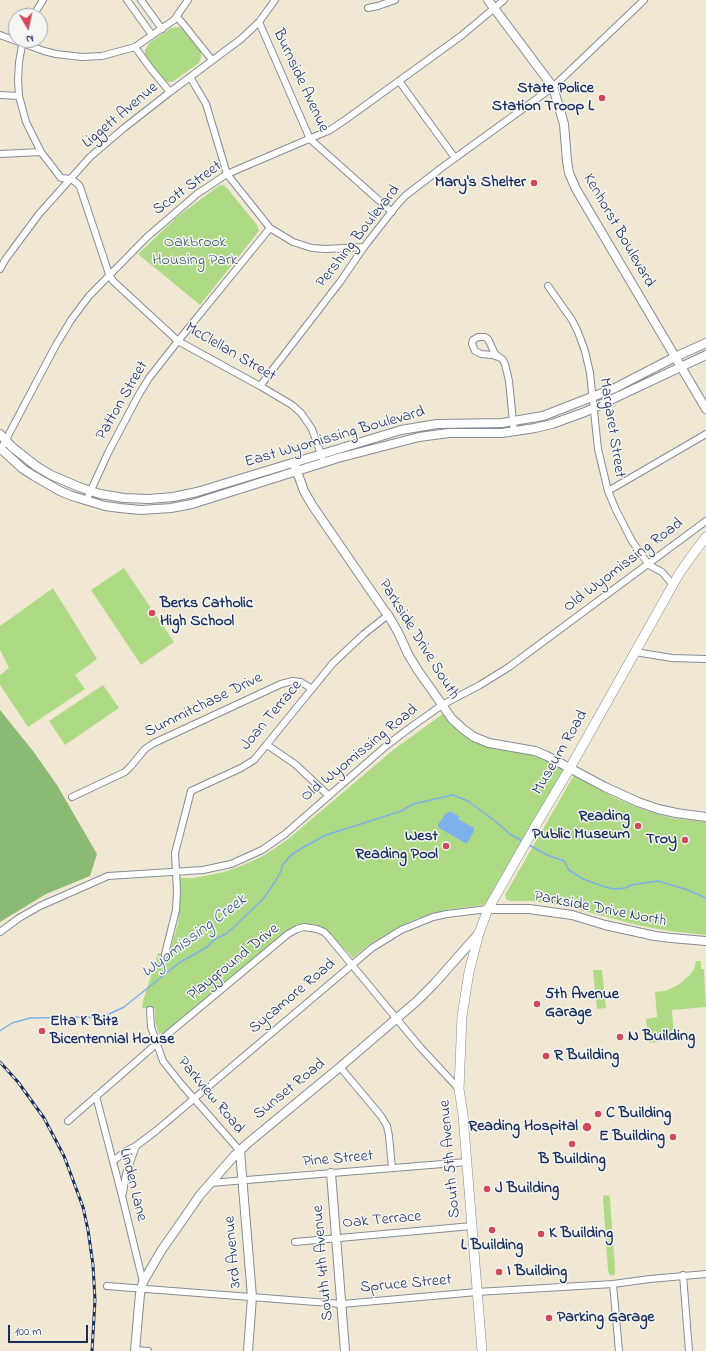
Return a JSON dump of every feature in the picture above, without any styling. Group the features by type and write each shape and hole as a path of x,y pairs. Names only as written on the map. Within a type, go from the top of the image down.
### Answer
{"main road":[{"name":"Museum Road","path":"459,1089 462,1016 469,972 479,933 488,909 570,768 673,585 690,558 706,537"},
{"name":"South 5th Avenue","path":"459,1089 463,1115 482,1351"}],"street":[{"path":"127,0 152,35"},
{"path":"141,0 162,29"},
{"path":"39,48 56,54 82,57 114,54 136,47 177,17 188,0"},
{"name":"Liggett Avenue","path":"0,269 39,214 90,157 170,92 241,39 259,22 275,0"},
{"path":"368,8 395,0"},
{"name":"Kenhorst Boulevard","path":"488,0 553,87 564,124 569,173 576,189 706,409"},
{"name":"Scott Street","path":"2,446 64,331 87,299 109,274 147,236 197,194 227,174 330,130 461,36 504,0"},
{"name":"Pershing Boulevard","path":"260,386 396,206 413,189 553,87 644,0"},
{"path":"177,17 191,32 212,60"},
{"name":"Burnside Avenue","path":"259,22 310,139 392,212"},
{"path":"136,47 156,76 170,92"},
{"name":"McClellan Street","path":"21,48 18,72 19,96 28,128 40,152 61,178 71,179 80,187 109,274 113,281 178,340 292,405 301,413 312,429 324,463"},
{"path":"190,77 206,104 227,174 270,228 293,242 312,248 325,249 364,247"},
{"path":"399,81 455,158"},
{"path":"0,95 19,96"},
{"path":"0,154 40,152"},
{"name":"Patton Street","path":"86,501 98,472 142,389 178,340 270,228"},
{"name":"Margaret Street","path":"548,286 572,320 581,340 590,373 598,449 608,491 627,533 649,565 662,572 673,585"},
{"name":"East Wyomissing Boulevard","path":"2,446 18,453 46,472 66,482 90,491 124,498 164,498 197,492 401,430 448,423 513,422 551,414 632,380 675,357 706,343"},
{"name":"East Wyomissing Boulevard","path":"0,434 2,446 23,469 60,491 86,501 105,506 132,509 165,509 192,504 324,463 419,437 449,433 491,434 514,432 552,424 585,412 706,354"},
{"path":"498,357 502,360 507,369 514,432"},
{"path":"608,491 706,434"},
{"name":"Parkside Drive South","path":"294,462 304,491 312,505 388,614 398,632 410,660 452,719 463,729 474,737 489,743 535,751 547,756 616,793 638,802 676,813 706,817"},
{"path":"164,498 165,509"},
{"name":"Old Wyomissing Road","path":"0,932 18,918 40,906 108,876 176,873 221,867 254,854 276,842 386,746 442,705 480,686 504,671 649,565 656,557 706,521"},
{"name":"Joan Terrace","path":"176,873 175,853 191,791 245,766 258,756 333,663 350,646 388,614"},
{"path":"635,652 672,658 706,659"},
{"name":"Summitchase Drive","path":"72,797 125,772 145,749 154,743 280,684 293,681 301,682 312,689"},
{"path":"267,744 295,764 328,796"},
{"path":"164,954 176,910 176,873"},
{"name":"Parkside Drive North","path":"488,909 529,909 572,915 605,925 655,936 706,941"},
{"name":"Sycamore Road","path":"113,1161 126,1151 136,1146 156,1130 351,965 384,940 433,917 488,909"},
{"name":"Playground Drive","path":"68,1121 156,1044 292,932 304,927 311,927 324,932 331,940"},
{"name":"Sunset Road","path":"142,1285 166,1245 200,1195 240,1151 397,1019 434,984 479,933"},
{"name":"South 5th Avenue","path":"331,940 420,1046 459,1089"},
{"name":"Parkview Road","path":"150,1010 151,1027 163,1061 193,1098 240,1151"},
{"path":"340,1067 381,1116 387,1126 390,1136 392,1168"},
{"name":"Linden Lane","path":"96,1096 122,1196 142,1285"},
{"path":"122,1196 126,1174 136,1146"},
{"name":"3rd Avenue","path":"240,1151 252,1297 248,1351"},
{"name":"Pine Street","path":"210,1184 467,1162"},
{"name":"South 4th Avenue","path":"331,1173 345,1351"},
{"name":"Oak Terrace","path":"295,1242 472,1226"},
{"name":"Spruce Street","path":"107,1286 142,1285 252,1297 342,1304 477,1292 613,1284 683,1275 706,1274"},
{"path":"683,1275 689,1351"},
{"path":"613,1284 619,1351"},
{"path":"142,1285 135,1351 148,1351"}],"green space":[{"path":"178,27 185,29 201,51 201,58 199,63 172,82 168,82 162,80 145,56 145,50 149,43 171,28"},
{"name":"Oakbrook Housing Park","path":"220,185 227,188 257,225 259,231 200,305 138,254 177,217"},
{"path":"124,568 174,642 141,665 91,590"},
{"path":"53,588 97,659 75,675 85,689 28,727 0,685 0,675 9,668 0,650 0,626"},
{"path":"103,685 119,708 65,745 49,721"},
{"path":"0,710 33,751 57,785 97,854 90,876 46,894 0,922"},
{"path":"444,713 460,732 536,753 564,769 487,903 483,905 446,910 416,919 395,929 370,944 353,958 326,929 318,925 310,924 295,926 164,1033 159,1034 155,1022 155,1008 142,1008 158,953 169,955 178,923 180,878 194,878 224,872 263,856 287,840 393,750"},
{"path":"574,775 611,796 644,810 671,818 706,822 706,935 669,931 637,925 552,904 532,901 510,901 506,899 505,895"},
{"path":"696,961 701,961 701,969 704,969 706,1007 672,1010 674,1040 649,1043 646,1019 657,1017 655,992 665,991 678,985 690,975 695,967"},
{"path":"593,970 602,970 606,1008 597,1009"},
{"path":"603,1196 609,1196 610,1199 615,1269 615,1274 612,1276 609,1274 608,1270 603,1199"}],"water":[{"path":"450,811 460,817 458,819 474,828 468,842 465,843 439,828 438,825 445,814"}],"waterway":[{"name":"Wyomissing Creek","path":"0,1031 12,1023 30,1018 97,1017 105,1016 124,1007 179,963 207,947 215,939 226,934 263,899 275,882 282,866 291,855 326,835 401,811 413,804 453,795 468,801 510,834 522,841"},
{"name":"Wyomissing Creek","path":"529,845 547,855 564,861 569,870 583,879 605,887 614,889 625,888 631,885 658,881 688,890 706,898"}],"railway":[{"path":"0,1062 18,1082 44,1118 64,1156 83,1207 93,1265 95,1300 92,1351"}],"place":[{"name":"State Police Station Troop L","path":"602,98"},
{"name":"Mary's Shelter","path":"534,183"},
{"name":"Berks Catholic High School","path":"152,613"},
{"name":"Reading Public Museum","path":"638,826"},
{"name":"Troy","path":"685,840"},
{"name":"West Reading Pool","path":"446,846"},
{"name":"5th Avenue Garage","path":"537,1004"},
{"name":"Elta K Bitz Bicentennial House","path":"42,1031"},
{"name":"N Building","path":"620,1037"},
{"name":"R Building","path":"546,1056"},
{"name":"C Building","path":"598,1114"},
{"name":"Reading Hospital","path":"587,1127"},
{"name":"E Building","path":"673,1137"},
{"name":"B Building","path":"572,1144"},
{"name":"J Building","path":"487,1189"},
{"name":"L Building","path":"492,1230"},
{"name":"K Building","path":"541,1234"},
{"name":"I Building","path":"499,1272"},
{"name":"Parking Garage","path":"549,1318"}]}
